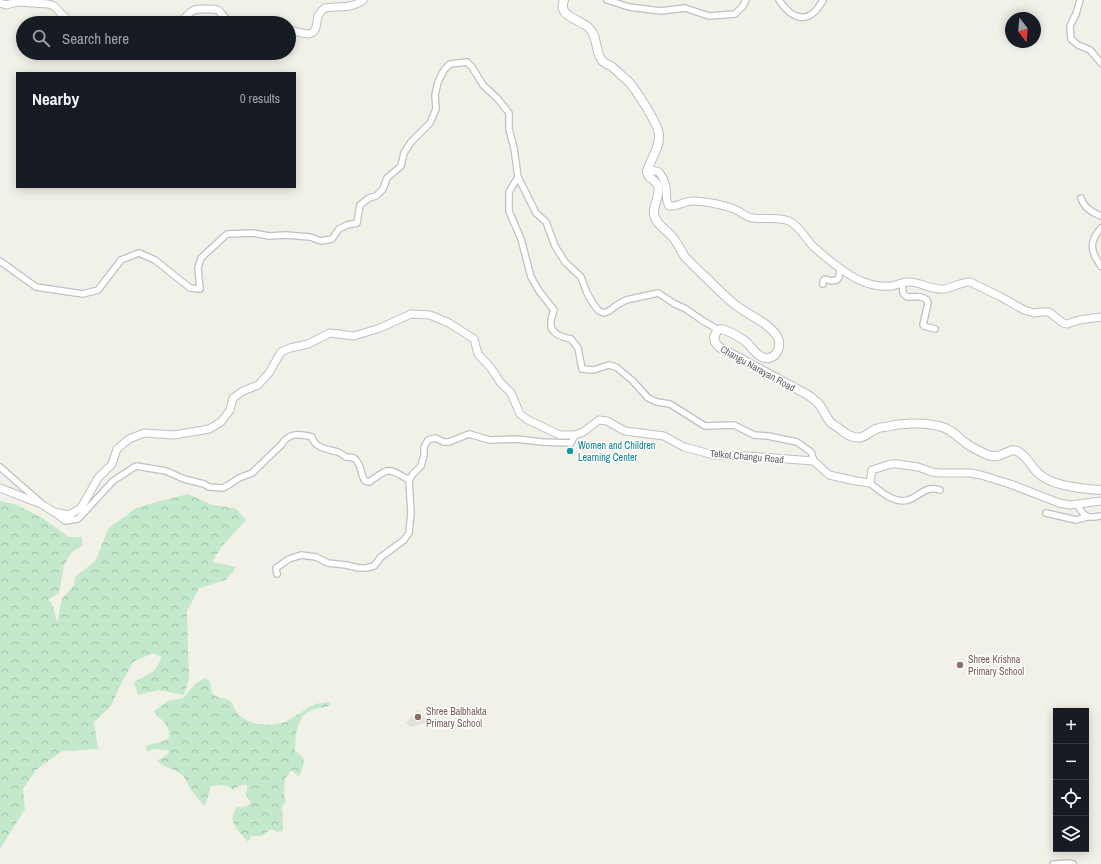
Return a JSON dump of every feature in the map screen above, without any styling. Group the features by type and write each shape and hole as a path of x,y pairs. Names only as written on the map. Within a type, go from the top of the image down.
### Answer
{"main road":[{"path":"564,0 562,4 563,10 569,16 590,29 595,38 601,59 628,82 647,107 659,133 659,145 648,169"},
{"name":"Changu Narayan Road","path":"648,169 648,178 656,183 658,188 654,209 656,220 673,238 685,256 718,290 734,304 766,325 777,336 780,345 772,357 765,358 760,356 745,341 735,335 719,330 714,337 715,342 719,347 808,395 820,406 831,423 847,435 855,438 866,436 875,429 897,424 940,426 946,428 968,445 988,455 998,456 1015,450 1022,454 1040,476 1046,479 1081,489 1101,490"}],"street":[{"path":"296,32 304,34 314,31 318,16 325,8 352,6 363,0"},
{"path":"606,0 629,7 661,10 685,8 709,16 735,14 743,6 746,0"},
{"path":"779,0 785,9 800,18 808,17 820,6 823,0"},
{"path":"1080,0 1076,14 1070,26 1072,39 1078,45 1090,50 1101,63"},
{"path":"0,3 6,5 18,2 48,4 54,6 63,16"},
{"path":"186,16 190,11 199,9 218,10 223,16"},
{"path":"0,261 36,287 83,294 98,290 121,260 139,253 155,260 190,288 200,289 198,268 200,258 228,234 253,233 269,236 286,235 310,237 321,241 332,239 339,229 347,225 357,223 360,205 369,198 376,196 383,189 387,178 401,166 404,153 411,142 430,123 436,110 435,95 438,82 444,70 450,64 467,62 472,67 482,85 497,98 509,112 509,129 514,148 518,177 536,213 546,222 555,246 565,262 581,277 587,292 599,311 604,313 609,311 616,304 626,300 658,293 719,330"},
{"path":"648,169 659,172 664,180 667,202 669,206 674,207 685,202 692,201 736,209 752,218 785,220 798,228 815,248 840,268 855,279 864,282 875,285 891,286 909,282 927,287 944,289 966,281 1001,297 1024,310 1034,313 1049,312 1063,323 1067,324 1079,320 1101,317"},
{"path":"518,177 509,192 510,211 521,239 531,277 539,291 554,310 550,320 552,331 560,337 570,339 578,348 582,369 593,370 609,365 616,366 633,381 648,398 657,402 670,404 705,426 734,425 754,434 797,442 812,452 814,461 829,475 856,481 870,482 883,493 892,498 909,500 926,490 940,490"},
{"path":"1081,198 1086,208 1101,216"},
{"path":"1101,228 1093,239 1092,245 1101,266"},
{"path":"823,284 825,279 831,281 837,280 840,268"},
{"path":"902,283 903,293 907,297 923,297 927,300 928,303 924,326 934,329"},
{"path":"54,512 68,515 81,508 98,478 112,464 117,449 129,439 144,433 174,435 209,429 220,422 230,410 233,398 243,391 258,385 269,373 281,352 290,348 308,344 330,333 354,336 380,328 411,314 430,315 449,323 474,339 478,354 491,368 500,382 511,393 520,414 528,420 560,435 575,435 571,443 490,440 469,434 449,442 444,442 435,438 428,440 424,447 424,455 421,466 409,480 411,513 409,533 404,540 381,557 374,566 359,568 328,563 316,557 301,555 289,559 276,568 277,574"},
{"name":"Telkot Changu Road","path":"575,435 583,432 599,420 607,421 625,431 664,436 684,448 714,455 814,461"},
{"path":"0,488 41,504 65,521 78,519 113,481 136,466 166,471 184,479 204,484 209,487 222,488 239,478 252,473 282,444 285,439 289,436 296,435 312,437 315,443 322,447 352,457 358,462 362,477 365,481 369,482 383,471 389,470 409,480"},
{"path":"870,482 872,470 891,464 897,464 918,467 939,473 970,473 981,475 1059,503 1070,505 1101,501"},
{"path":"0,467 41,504"},
{"path":"1077,504 1081,512 1087,517"},
{"path":"1046,513 1076,520 1087,517 1095,518 1101,516"},
{"path":"1053,864 1073,864"}],"shaded area":[{"name":"Shree Balbhakta Primary School","path":"418,710 427,720 424,723 411,727 406,723"}],"green space":[{"path":"188,494 212,505 235,508 246,520 222,546 212,562 236,567 226,580 199,588 187,611 189,679 184,695 158,690 138,695 134,682 154,671 162,657 153,653 133,662 111,706 94,722 98,749 62,751 36,770 23,789 25,809 0,849 0,501 17,505 41,517 69,537 82,537 82,546 72,552 64,565 59,593 48,599 53,607 57,623 62,599 74,585 75,577 96,560 108,529 136,508"},
{"path":"205,678 210,684 213,694 217,697 230,701 238,714 254,723 272,725 285,722 313,705 329,702 329,706 307,712 298,726 295,751 302,757 304,762 299,777 292,770 285,779 284,794 286,802 282,806 282,831 278,832 271,829 261,836 251,836 248,842 237,830 233,822 234,812 237,807 244,807 251,803 245,793 247,790 247,785 241,785 233,790 226,786 211,786 206,803 203,805 191,790 183,776 178,772 162,765 157,760 168,754 169,750 146,750 146,746 159,743 168,739 169,736 169,731 166,725 154,711 168,701 183,698 196,683"}],"place":[{"name":"Women and Children Learning Center","path":"570,451"},
{"name":"Shree Krishna Primary School","path":"960,665"},
{"name":"Shree Balbhakta Primary School","path":"418,717"}]}
